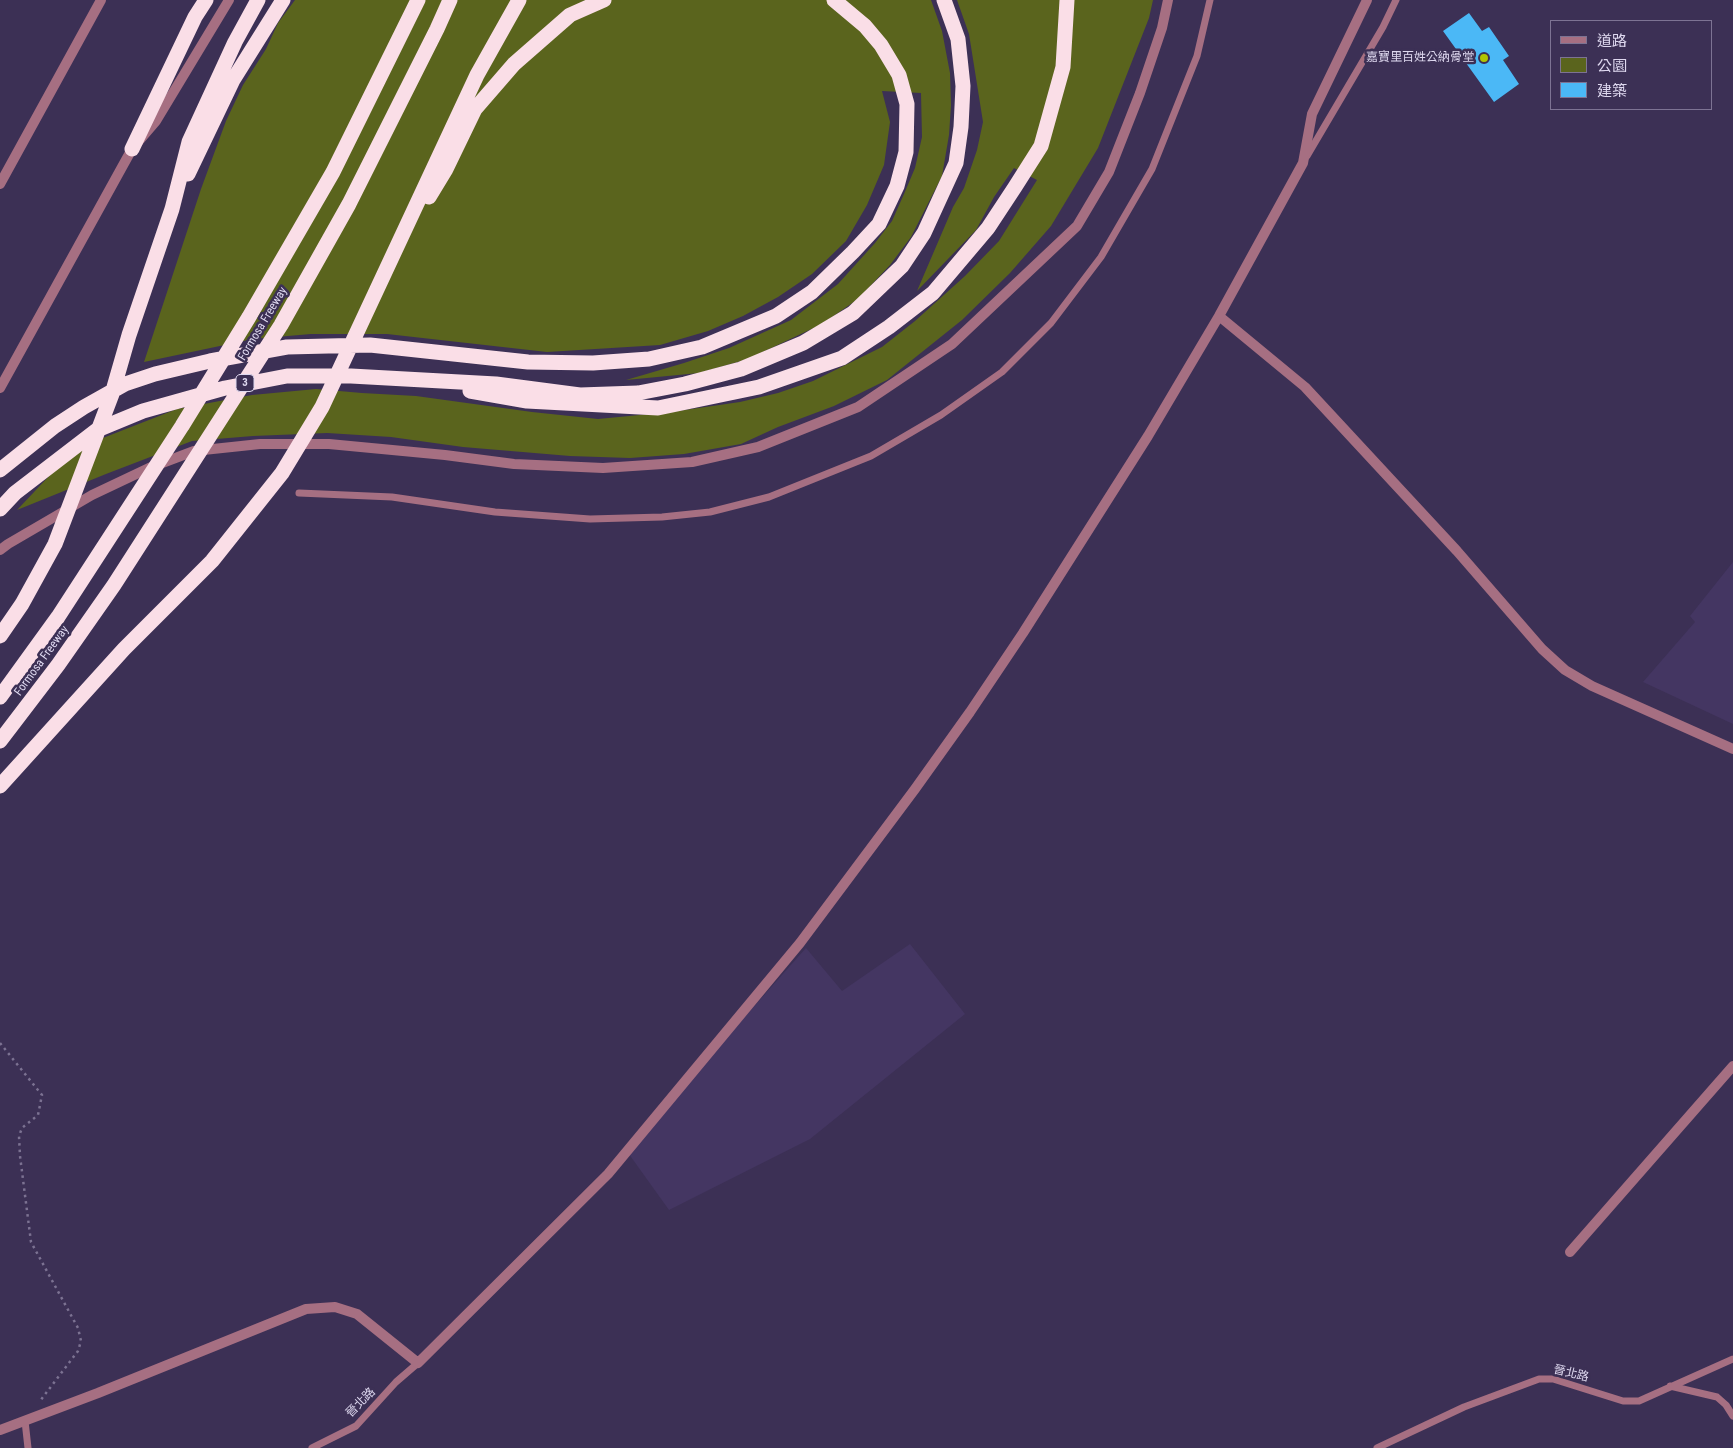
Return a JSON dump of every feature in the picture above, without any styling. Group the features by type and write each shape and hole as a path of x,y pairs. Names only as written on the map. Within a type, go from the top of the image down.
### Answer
{"highway":[{"path":"132,149 195,17 206,0"},
{"path":"0,636 22,604 55,544 112,394 129,335 172,209 189,142 235,42 258,0"},
{"path":"172,209 233,80 283,0"},
{"name":"Formosa Freeway","path":"0,697 58,617 182,426 244,326 333,172 418,0"},
{"name":"Formosa Freeway","path":"0,741 58,665 114,585 281,325 350,204 450,0"},
{"path":"0,786 124,649 212,561 282,473 322,407 477,75 519,0"},
{"path":"384,274 446,169 475,109 514,64 570,16 604,0"},
{"path":"0,470 62,421 125,384 155,374 201,363 287,347 370,346 528,362 593,363 648,359 702,347 776,316 812,292 879,224 897,186 906,152 907,104 899,75 881,45 865,26 834,0"},
{"path":"0,509 15,493 96,430 143,411 225,388 287,376 496,384 580,395 638,393 685,384 741,369 803,342 853,314 902,266 924,234 956,163 961,126 963,86 958,39 944,0"},
{"path":"402,379 527,401 658,408 759,387 842,358 933,293 988,228 1041,146 1064,67 1067,0"}],"street":[{"path":"0,184 100,0"},
{"path":"0,388 132,149 156,121 229,0"},
{"path":"0,550 92,495 149,468 194,451 260,444 329,444 445,454 514,464 602,468 692,462 758,447 858,407 952,344 1077,226 1109,172 1140,93 1162,28 1168,0"},
{"path":"0,1430 183,1360 306,1310 335,1307 357,1314 418,1363 608,1174 800,943 926,773 1018,641 1148,436 1218,316 1303,162 1312,114 1367,0"},
{"path":"1218,316 1305,387 1457,551 1542,649 1565,670 1592,686 1733,749"},
{"path":"1570,1252 1733,1066"}],"lane":[{"path":"299,493 392,497 495,512 590,519 662,517 710,512 769,497 871,456 941,416 1002,372 1051,323 1101,257 1152,169 1197,56 1210,0"},
{"path":"1303,162 1383,26 1396,0"},
{"name":"晉北路","path":"1377,1448 1464,1406 1539,1379 1553,1379 1623,1401 1639,1401 1733,1359"},
{"name":"晉北路","path":"312,1448 356,1426 396,1382 418,1363"},
{"path":"1670,1386 1717,1398 1726,1405 1733,1416"},
{"path":"25,1421 28,1448"}],"path":[{"path":"0,1043 42,1094 38,1115 22,1128 19,1136 31,1242 78,1328 80,1341 78,1351 25,1421"}],"shaded area":[{"path":"1733,562 1733,724 1643,682 1695,622 1690,616"},
{"path":"910,944 965,1014 810,1139 669,1210 626,1150 806,948 842,991"}],"green space":[{"path":"295,0 931,0 942,31 950,73 951,105 949,135 942,176 911,237 890,265 858,299 822,324 748,359 699,373 626,380 729,348 791,320 838,284 892,221 904,194 915,168 922,137 921,93 882,91 890,122 884,165 867,205 846,241 812,274 778,297 743,316 708,331 660,345 547,352 387,334 311,334 253,339 144,362 201,189 226,121 243,85 266,49 278,23"},
{"path":"957,0 1153,0 1149,18 1098,148 1051,226 1010,273 962,320 887,380 834,406 778,427 741,444 684,454 630,458 570,456 463,447 391,437 327,433 192,441 17,510 52,473 85,445 177,409 252,395 316,389 416,396 598,419 671,412 740,402 778,393 813,381 882,347 915,321 965,276 999,241 1037,180 1014,168 994,197 976,230 917,291 953,207 964,188 977,150 983,122 969,34"}],"building":[{"name":"嘉寶里百姓公納骨堂","path":"1469,13 1482,31 1489,27 1509,56 1503,60 1519,84 1494,102 1443,31"}],"place":[{"name":"嘉寶里百姓公納骨堂","path":"1484,58"}]}
